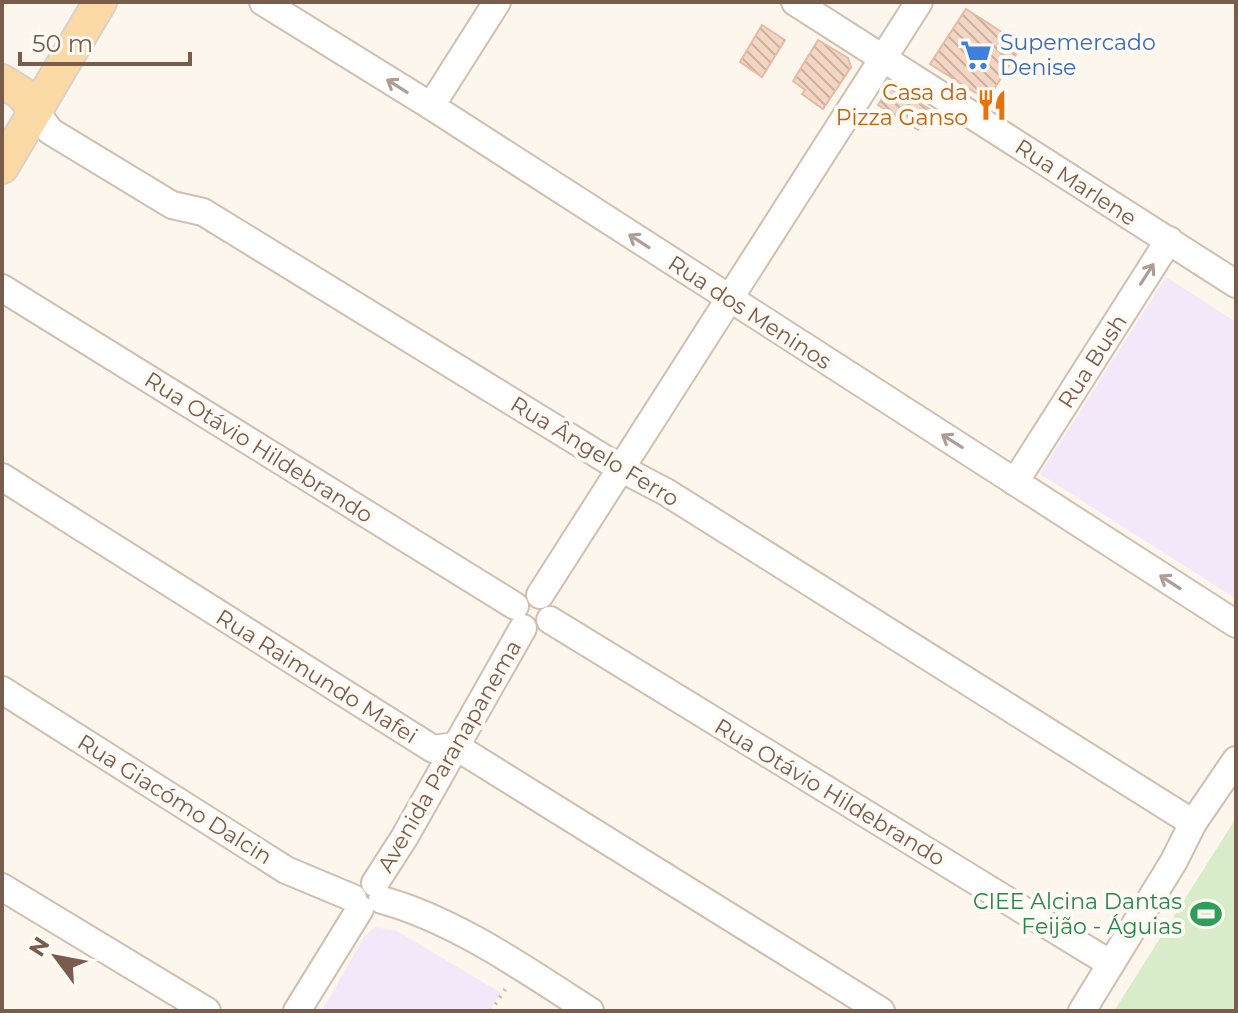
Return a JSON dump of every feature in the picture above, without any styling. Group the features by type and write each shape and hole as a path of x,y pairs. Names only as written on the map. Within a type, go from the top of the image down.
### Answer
{"main road":[{"path":"2,167 100,2"},
{"name":"Rua Ângelo Ferro","path":"2,81 21,93 35,110"}],"street":[{"name":"Rua dos Meninos","path":"263,2 431,106 1236,624"},
{"path":"431,106 497,2"},
{"name":"Rua Marlene","path":"795,2 1236,284"},
{"path":"540,595 919,2"},
{"name":"Rua Ângelo Ferro","path":"35,110 50,131 172,205 203,212 620,468 666,492 1193,823"},
{"name":"Rua Bush","path":"1015,482 1169,240"},
{"name":"Rua Otávio Hildebrando","path":"2,288 519,617"},
{"name":"Rua Raimundo Mafei","path":"2,477 433,749 455,746 881,1011"},
{"path":"529,594 540,595 551,608 550,620 535,631 519,617 529,594"},
{"name":"Avenida Paranapanema","path":"297,1011 455,746 519,617"},
{"name":"Rua Otávio Hildebrando","path":"550,620 1111,964"},
{"name":"Rua Giacómo Dalcin","path":"2,690 286,870 431,918 519,965 590,1011"},
{"path":"1082,1011 1174,861 1193,823 1236,760"},
{"path":"2,887 207,1011"}],"path":[{"path":"491,1011 519,965"}],"shaded area":[{"path":"1166,277 1236,322 1235,598 1040,474"},
{"path":"375,927 397,931 501,993 489,1011 322,1011 364,937"}],"green space":[{"name":"CIEE Alcina Dantas Feijão - Águias","path":"1236,818 1236,1011 1114,1011"}],"building":[{"name":"Supemercado Denise","path":"966,9 1022,45 987,100 930,64"},
{"path":"762,25 785,40 762,77 740,62"},
{"path":"818,40 848,58 851,67 823,109 802,94 805,90 793,81"},
{"path":"891,85 931,110 918,130 878,105"}],"place":[{"name":"Supemercado Denise","path":"976,55"},
{"name":"Casa da Pizza Ganso","path":"992,105"},
{"name":"CIEE Alcina Dantas Feijão - Águias","path":"1206,914"}]}
